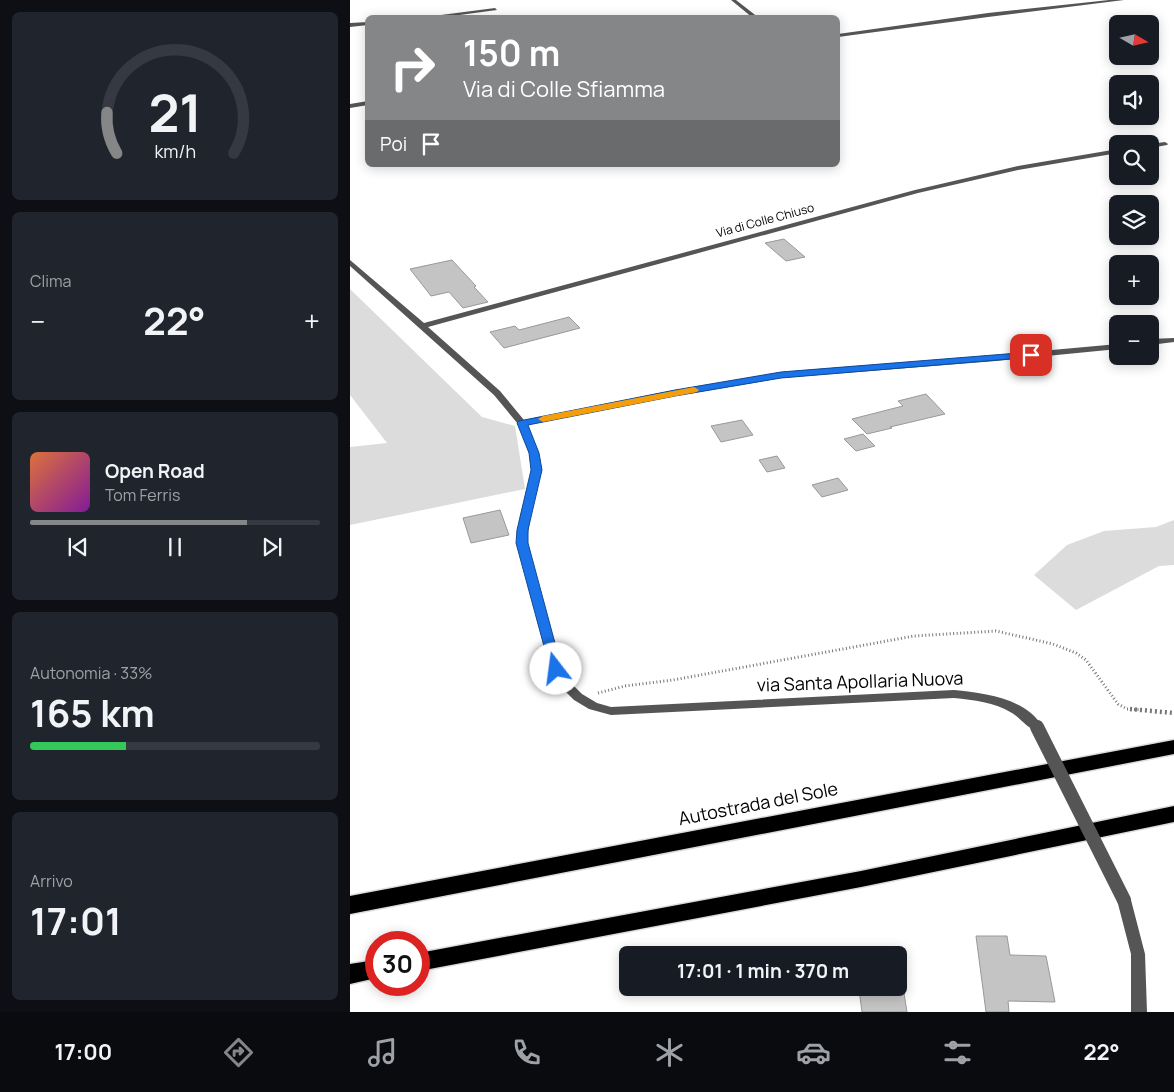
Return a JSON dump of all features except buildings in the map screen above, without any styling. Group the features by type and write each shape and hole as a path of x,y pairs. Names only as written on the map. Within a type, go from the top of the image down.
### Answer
{"highway":[{"name":"Autostrada del Sole","path":"350,905 1174,747"},
{"path":"430,960 861,879 1174,814"},
{"path":"350,974 365,972"}],"street":[{"path":"733,0 753,15"},
{"path":"840,36 988,15 1122,0"},
{"path":"448,15 495,10"},
{"path":"350,25 365,23"},
{"path":"350,106 365,104"},
{"path":"1159,145 1165,144"},
{"name":"Via di Colle Chiuso","path":"422,326 917,191 1018,168 1109,153"},
{"path":"350,262 497,393 522,423 534,453 537,470 522,530 522,543 556,669 564,685 580,700"},
{"path":"1159,341 1174,340"},
{"path":"522,423 675,393 781,375 1109,347"},
{"name":"via Santa Apollaria Nuova","path":"580,700 598,709 611,711 954,694 978,696 1003,702 1022,712 1037,727 1124,900 1138,954 1139,1012"}],"path":[{"path":"580,700 614,686 643,685 673,680 914,636 982,631 1020,635 1053,644 1076,653 1086,660 1118,704 1127,709 1174,713"}],"shaded area":[{"path":"350,289 482,417 515,426 525,489 350,525 350,447 387,443 350,395"},
{"path":"1174,520 1174,565 1159,566 1076,610 1034,575 1067,545 1104,531 1156,527"}],"slow traffic":[{"path":"543,419 694,390"}],"route":[{"path":"556,669 522,543 522,530 537,470 534,453 522,423 675,393 781,375 1031,355"}]}
